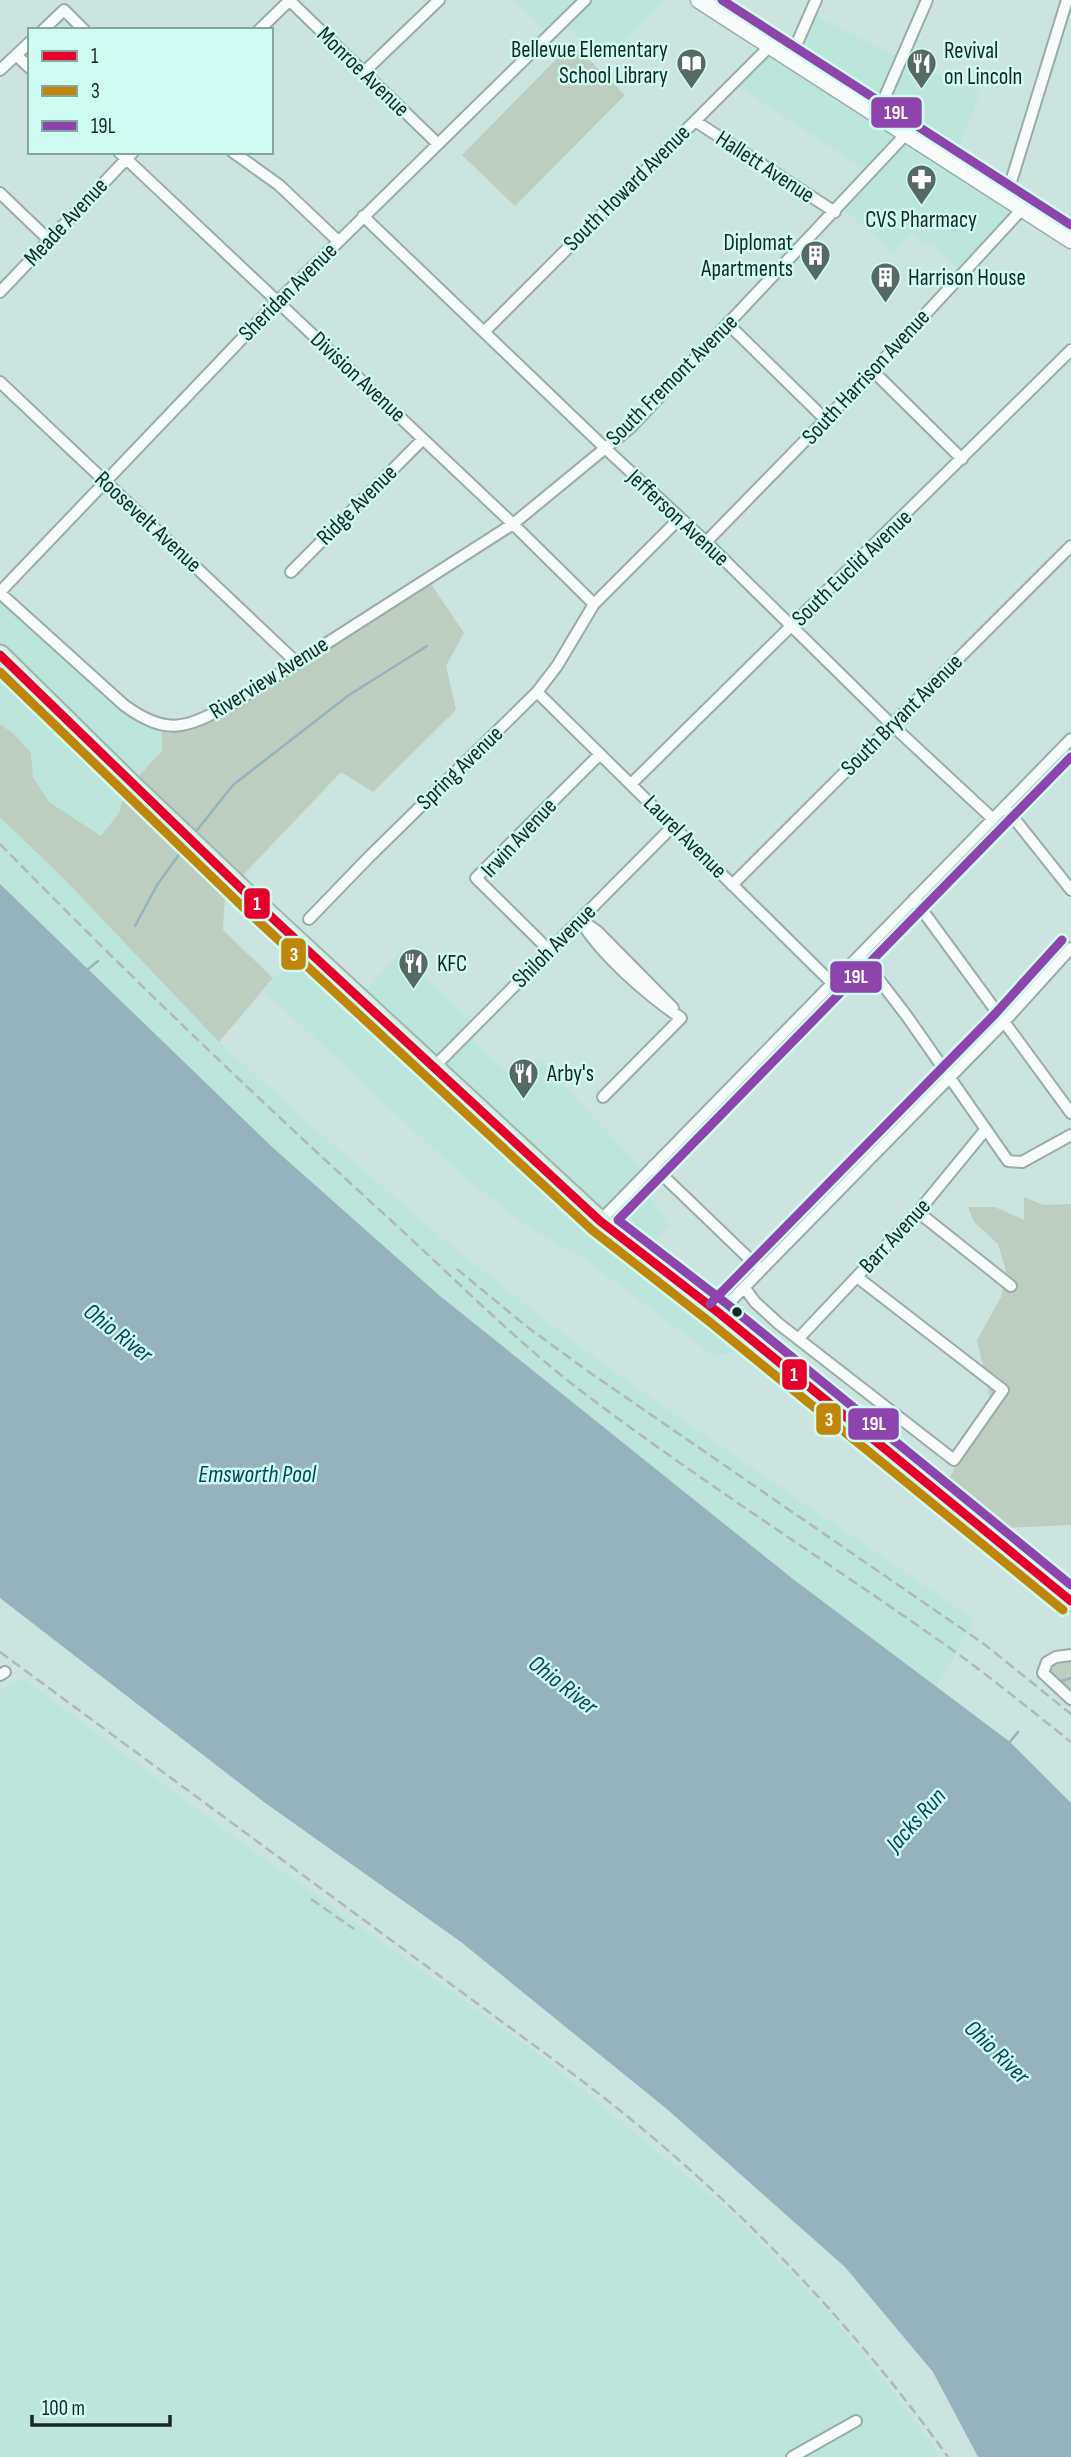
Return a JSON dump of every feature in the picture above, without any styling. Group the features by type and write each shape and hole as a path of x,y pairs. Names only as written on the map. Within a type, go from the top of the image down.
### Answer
{"highway":[{"path":"0,655 252,899 600,1221 719,1313 1071,1601"}],"street":[{"path":"261,28 289,0"},
{"name":"Monroe Avenue","path":"289,0 438,144"},
{"path":"364,72 439,0"},
{"name":"Sheridan Avenue","path":"0,593 277,302 585,0"},
{"path":"699,0 1071,240"},
{"path":"790,59 816,0"},
{"path":"877,115 927,0"},
{"path":"1006,198 1067,0"},
{"path":"45,28 64,10 82,28"},
{"path":"0,70 28,44"},
{"name":"South Howard Avenue","path":"485,331 770,46"},
{"path":"16,55 28,66"},
{"name":"Hallett Avenue","path":"695,121 835,212"},
{"name":"South Fremont Avenue","path":"407,590 513,524 631,427 906,134"},
{"name":"Meade Avenue","path":"0,292 126,154"},
{"name":"Division Avenue","path":"126,154 594,604"},
{"path":"236,154 279,185 338,241"},
{"path":"0,193 49,240"},
{"name":"South Harrison Avenue","path":"706,542 826,421 1023,208"},
{"name":"Jefferson Avenue","path":"363,216 993,819"},
{"path":"728,324 826,421"},
{"name":"South Euclid Avenue","path":"631,784 1071,350"},
{"path":"873,371 962,459"},
{"name":"Roosevelt Avenue","path":"0,382 296,662"},
{"name":"Ridge Avenue","path":"291,572 423,439"},
{"path":"594,604 680,518"},
{"name":"South Bryant Avenue","path":"732,884 1071,546"},
{"name":"Riverview Avenue","path":"0,593 141,718 162,726 179,727 235,702 407,590"},
{"name":"Spring Avenue","path":"309,919 537,692 557,666 594,604"},
{"name":"Laurel Avenue","path":"537,692 832,983"},
{"path":"600,1221 1071,739"},
{"name":"Irwin Avenue","path":"550,951 476,878 600,754"},
{"path":"1005,807 1071,890"},
{"name":"Shiloh Avenue","path":"435,1066 673,826"},
{"path":"914,900 1071,1113"},
{"path":"580,920 597,930 664,997 681,1018 603,1097"},
{"path":"719,1313 1004,1022 1071,948"},
{"path":"860,955 906,1015 1008,1161 1021,1162 1070,1138"},
{"name":"Barr Avenue","path":"799,1338 918,1212 986,1129"},
{"path":"653,1166 760,1269"},
{"path":"918,1212 1011,1286"},
{"path":"744,1287 755,1302 779,1324 954,1460 1003,1390 857,1277"},
{"path":"1071,1655 1056,1657 1047,1662 1043,1673 1071,1699"},
{"path":"792,2457 856,2421"}],"shaded area":[{"path":"514,0 665,0 603,61 563,23 550,35"},
{"path":"810,13 908,62 980,92 953,164 1023,208 963,273 932,244 923,244 912,234 893,253 840,206 870,173 733,83 770,46 789,59"},
{"path":"572,43 625,95 515,206 462,155"},
{"path":"427,578 464,633 446,666 456,710 373,792 341,772 225,894 223,930 273,978 219,1042 67,882 0,817 0,724 14,734 31,753 33,777 49,802 101,836 119,813 131,784 162,751 162,726 195,722"},
{"path":"0,593 124,705 162,726 162,751 131,784 119,813 102,837 49,802 33,777 31,753 14,734 0,724"},
{"path":"0,817 67,882 219,1042 442,1238 573,1342 975,1620 936,1686 793,1579 440,1296 271,1146 0,884"},
{"path":"305,947 360,997 400,952 475,1025 467,1034 516,1081 539,1059 646,1173 639,1181 669,1225 645,1254 761,1347 714,1356 577,1253 558,1245 522,1222 466,1179 263,990"},
{"path":"1024,1197 1043,1205 1071,1204 1071,1525 1002,1528 947,1483 990,1398 977,1340 1001,1297 1006,1271 998,1244 974,1222 968,1207 995,1207 1024,1220"},
{"path":"1071,1660 1071,1690 1050,1673 1051,1666"},
{"path":"23,1678 233,1836 540,2055 733,2214 829,2313 941,2457 0,2457 0,1690"}],"water":[{"name":"Emsworth Pool","path":"0,884 271,1146 440,1296 793,1579 1010,1742 1071,1803 1071,2457 978,2457 933,2372 845,2267 668,2110 461,1942 264,1802 0,1598"}],"waterway":[{"path":"194,834 233,785 349,695 427,646"},
{"path":"135,926 157,885 186,845"},
{"path":"87,970 98,961"},
{"name":"Jacks Run","path":"1061,1681 1071,1678"},
{"name":"Jacks Run","path":"1009,1743 1018,1732"}],"railway":[{"path":"0,844 245,1085 536,1354 585,1394 672,1457 954,1651 1071,1742"},
{"path":"457,1269 526,1326 589,1372 984,1644 1071,1714"},
{"path":"0,1652 577,2077 680,2161 777,2253 822,2301 908,2403 948,2457"},
{"path":"311,1899 354,1929"}],"transit line":[{"name":"19L","path":"722,0 1071,225"},
{"name":"1","path":"0,655 252,899 600,1221 719,1313 1071,1601"},
{"name":"3","path":"0,672 244,908 592,1230 711,1323 1063,1610"},
{"name":"19L","path":"1071,757 618,1220 727,1304 1071,1585"},
{"name":"19L","path":"710,1304 995,1014 1062,940"}],"place":[{"name":"Bellevue Elementary School Library","path":"691,90"},
{"name":"Revival on Lincoln","path":"921,91"},
{"name":"CVS Pharmacy","path":"921,206"},
{"name":"Diplomat Apartments","path":"816,283"},
{"name":"Harrison House","path":"885,305"},
{"name":"KFC","path":"414,991"},
{"name":"Arby's","path":"524,1101"}],"water label":[{"name":"Ohio River","path":"118,1333"},
{"name":"Ohio River","path":"563,1685"},
{"name":"Ohio River","path":"997,2052"}]}
